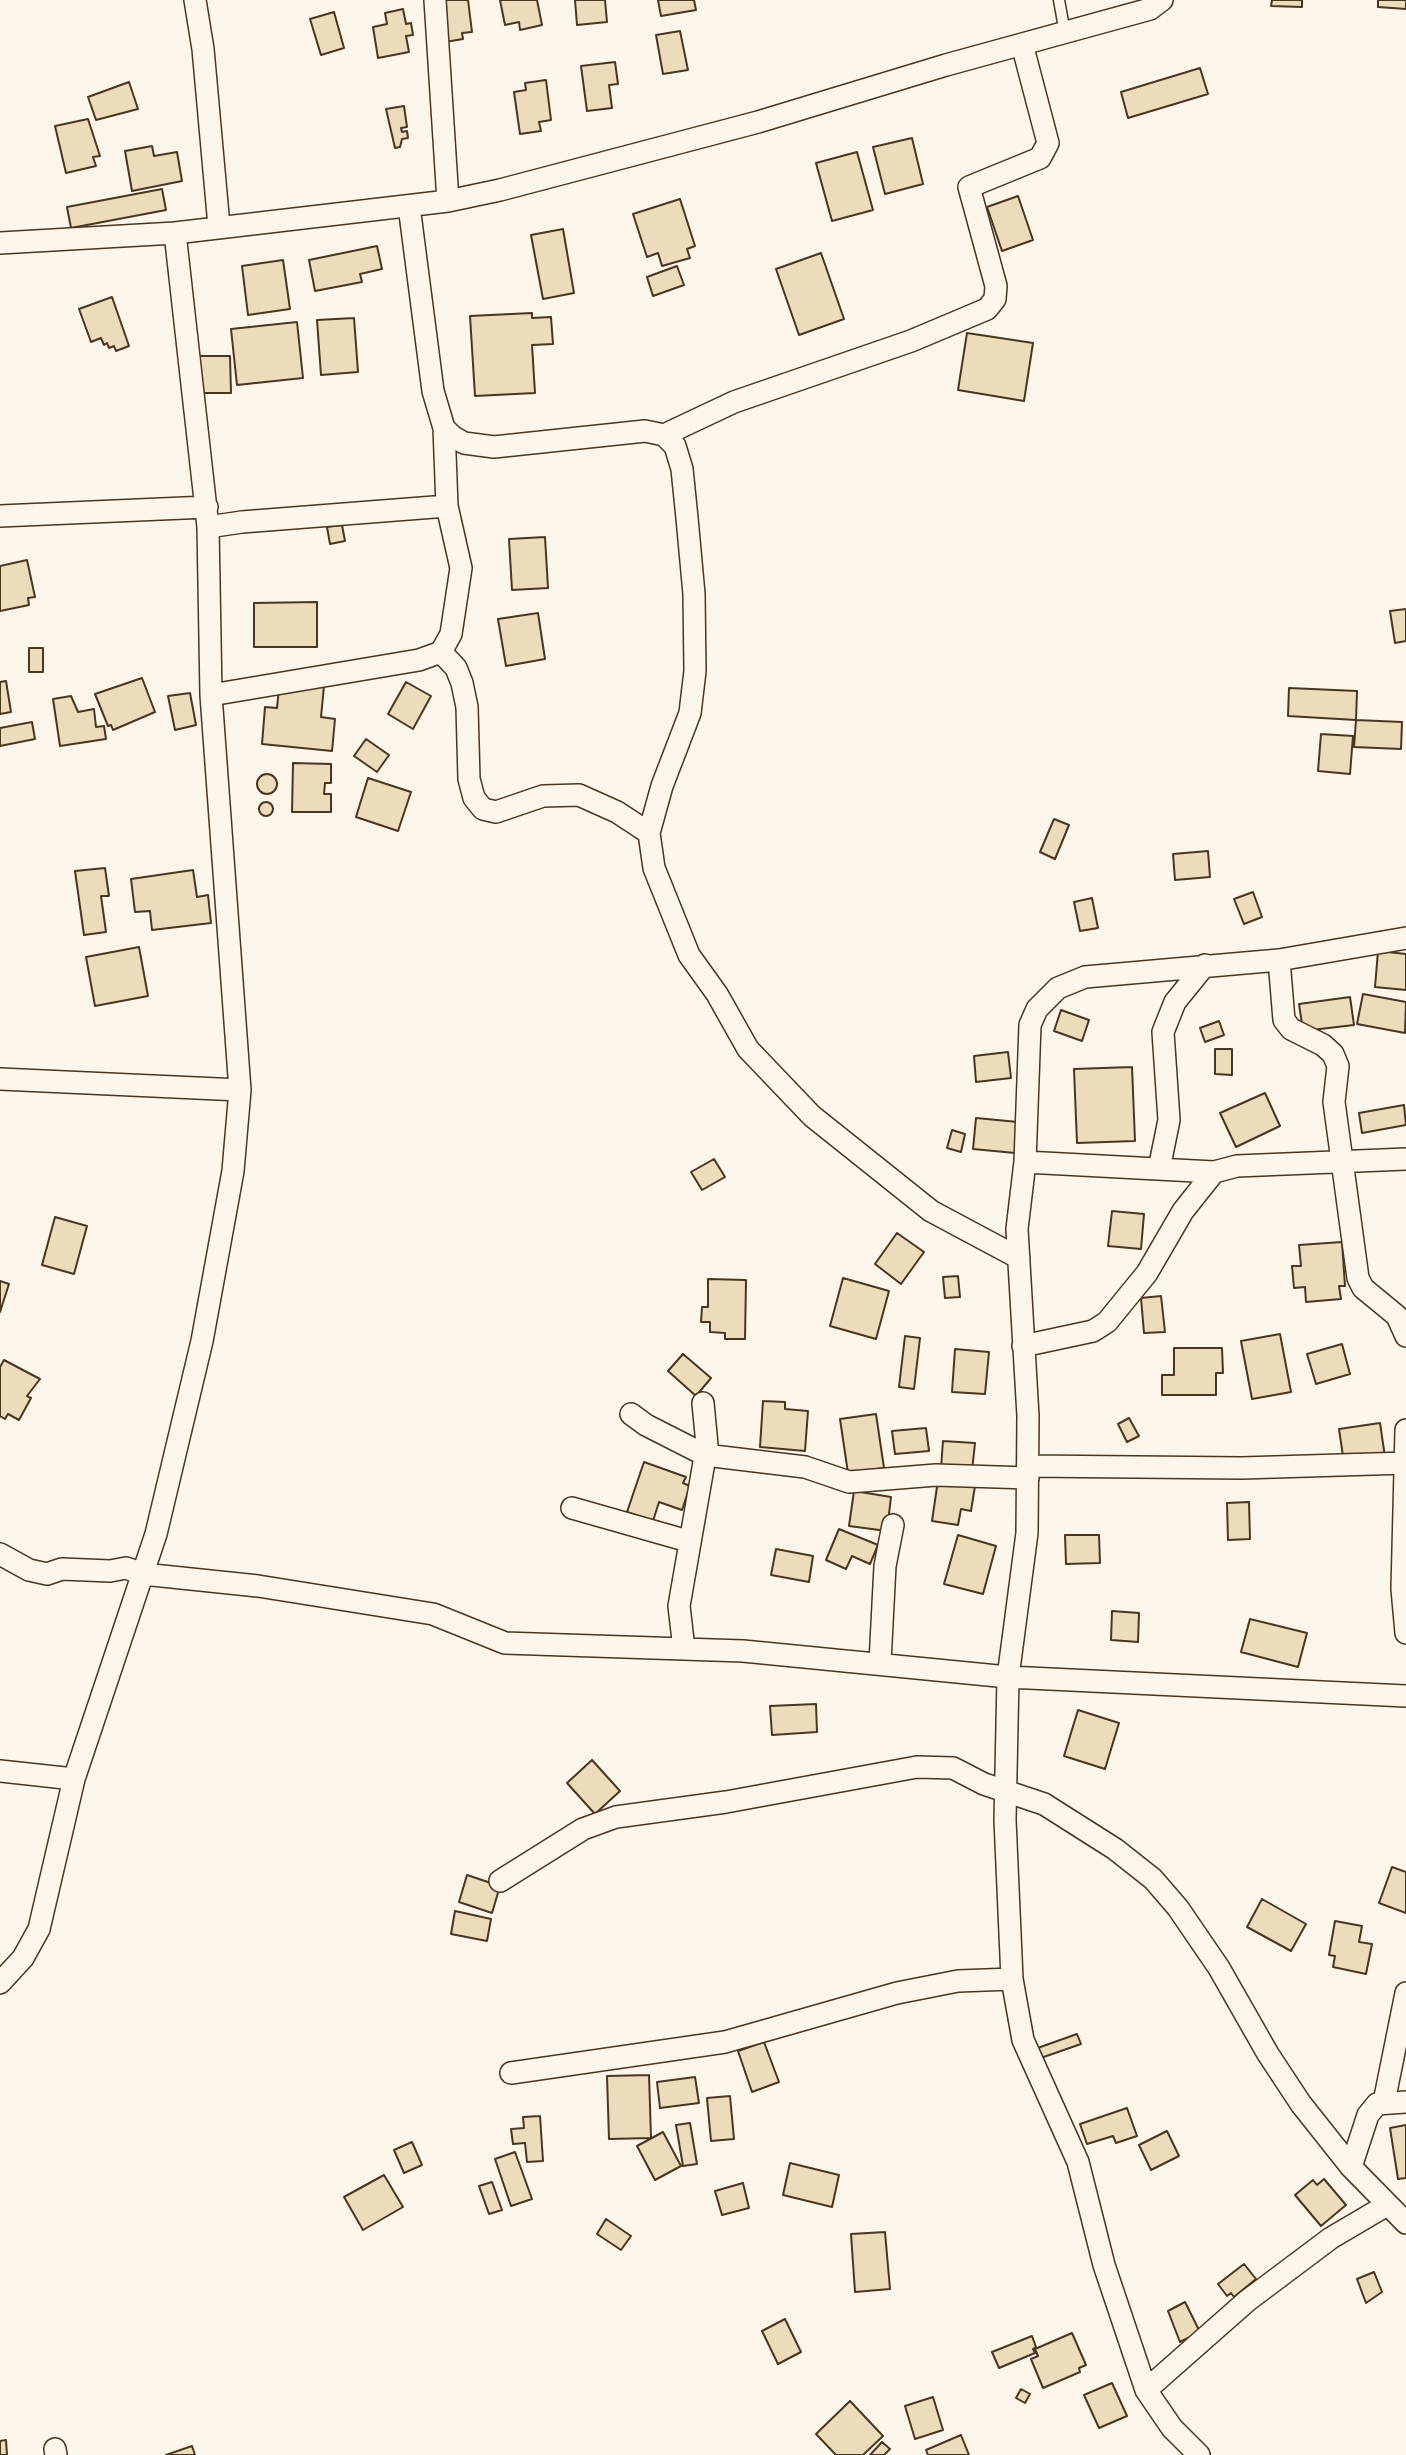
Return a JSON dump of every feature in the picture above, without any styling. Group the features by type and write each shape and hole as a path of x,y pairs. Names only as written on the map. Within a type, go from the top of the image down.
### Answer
{"street":[{"path":"195,0 203,49 219,226"},
{"path":"435,0 449,201"},
{"path":"0,243 175,233 449,201 513,187 758,122 1150,9 1162,0"},
{"path":"664,435 734,402 911,341 987,309 995,299 996,286 969,187 1040,158 1048,143 1022,44"},
{"path":"211,695 419,660 441,652 451,634 461,568 447,506 444,428 433,391 408,206"},
{"path":"0,1983 23,1958 39,1929 74,1779 159,1521 218,1265 233,1171 240,1090 211,695 207,517 175,233"},
{"path":"444,428 464,443 494,447 645,431 664,435 675,446 682,469 694,594 695,671 690,713 662,786 649,833 654,868 689,955 717,994 748,1049 774,1080 863,1160 931,1211 1019,1258"},
{"path":"0,516 283,518 447,506"},
{"path":"441,652 456,668 462,684 467,707 466,758 469,779 474,798 483,809 496,812 543,796 579,795 617,811 649,833"},
{"path":"1199,2455 1172,2428 1146,2390 1104,2266 1078,2162 1023,2040 1012,1979 1006,1788 1008,1677 1027,1533 1028,1472 1017,1228 1025,1162 1026,1064 1030,1025 1037,1009 1058,988 1085,977 1279,960 1406,938"},
{"path":"1279,960 1284,1020 1291,1029 1324,1045 1333,1054 1338,1066 1334,1102 1358,1278 1363,1288 1397,1316 1406,1336"},
{"path":"1159,1169 1169,1120 1163,1032 1175,1002 1205,965"},
{"path":"0,1079 240,1090"},
{"path":"1025,1162 1214,1172 1237,1166 1406,1160"},
{"path":"1023,1346 1093,1331 1107,1322 1147,1273 1183,1211 1214,1172"},
{"path":"684,1650 679,1606 688,1541 705,1455 707,1419 703,1403"},
{"path":"631,1414 646,1425 705,1455 805,1466 849,1482 936,1475 1405,1463"},
{"path":"1406,1430 1402,1589 1406,1633"},
{"path":"572,1508 688,1541"},
{"path":"880,1662 886,1566 893,1525"},
{"path":"0,1554 29,1570 47,1574 62,1569 110,1571 126,1568 143,1574 258,1586 433,1614 505,1643 743,1651 880,1662 1008,1677 1406,1696"},
{"path":"500,1881 583,1829 616,1817 726,1802 917,1767 953,1768 984,1784 1006,1788 1044,1804 1115,1849 1153,1879 1178,1908 1219,1968 1268,2054 1301,2104 1351,2167 1406,2224"},
{"path":"0,1771 74,1779"},
{"path":"511,2073 725,2042 897,1993 958,1981 1012,1979"},
{"path":"1384,2102 1406,1993"},
{"path":"1351,2167 1368,2115 1377,2104 1406,2102"},
{"path":"1146,2390 1247,2301 1331,2238 1387,2205"}],"lane":[{"path":"1059,0 1065,33"}],"building":[{"path":"447,0 468,0 472,32 462,33 463,39 445,42 440,3"},
{"path":"500,0 537,0 542,25 520,30 519,22 505,25"},
{"path":"575,0 605,0 607,22 577,25"},
{"path":"658,0 694,0 696,10 661,16"},
{"path":"1272,0 1302,0 1302,7 1271,6"},
{"path":"1378,0 1406,0 1406,9 1378,7"},
{"path":"403,9 406,24 411,23 413,35 406,36 409,52 378,58 373,27 387,24 385,13"},
{"path":"334,12 344,48 321,55 310,19"},
{"path":"680,31 688,70 663,74 656,35"},
{"path":"615,62 618,84 609,85 612,108 587,111 581,66"},
{"path":"1200,68 1208,94 1128,118 1121,92"},
{"path":"546,80 551,120 539,122 541,131 520,134 514,92 526,90 525,83"},
{"path":"129,82 138,109 96,120 88,97"},
{"path":"404,106 407,127 401,128 402,132 407,131 408,138 402,139 400,147 395,148 386,109"},
{"path":"88,119 100,156 93,157 96,166 66,173 55,126"},
{"path":"912,138 923,184 885,194 873,147"},
{"path":"152,146 154,156 177,152 182,181 132,191 125,151"},
{"path":"857,152 873,210 832,221 816,163"},
{"path":"162,189 166,210 71,228 67,207"},
{"path":"1018,196 1033,240 1002,251 987,207"},
{"path":"680,199 695,246 687,249 690,258 662,266 658,253 647,257 633,214"},
{"path":"563,229 574,293 543,299 531,235"},
{"path":"377,246 382,269 360,274 362,282 315,291 309,260"},
{"path":"821,253 844,319 799,335 776,269"},
{"path":"283,260 290,309 248,315 242,266"},
{"path":"677,266 684,285 653,296 647,277"},
{"path":"112,297 129,346 116,351 114,346 109,348 107,343 104,345 101,338 91,342 79,309"},
{"path":"532,313 532,318 551,317 553,344 532,345 535,393 475,396 470,316"},
{"path":"354,318 358,372 321,375 317,320"},
{"path":"297,322 303,378 237,385 231,329"},
{"path":"967,333 1033,343 1024,401 958,390"},
{"path":"199,356 230,356 231,393 199,393"},
{"path":"342,525 345,541 330,544 327,527"},
{"path":"545,537 548,588 512,590 509,539"},
{"path":"27,560 35,597 28,598 29,605 0,611 0,566"},
{"path":"317,602 317,647 254,647 254,603"},
{"path":"1406,609 1406,641 1395,643 1390,611"},
{"path":"538,613 545,659 506,666 498,619"},
{"path":"29,648 43,648 43,672 29,672"},
{"path":"142,678 155,712 113,730 111,725 108,726 95,694"},
{"path":"6,681 11,712 0,714 0,682"},
{"path":"406,682 431,696 413,729 388,714"},
{"path":"324,686 321,717 335,719 332,751 262,744 265,707 277,708 279,688"},
{"path":"1289,688 1357,691 1356,720 1288,716"},
{"path":"190,693 196,725 175,730 168,696"},
{"path":"71,696 78,712 94,709 96,727 104,726 106,739 60,746 53,699"},
{"path":"1356,720 1402,722 1401,749 1354,747"},
{"path":"32,722 35,739 0,746 0,728"},
{"path":"1321,734 1353,736 1350,774 1318,771"},
{"path":"366,739 389,755 377,772 354,756"},
{"path":"293,763 331,764 331,783 325,783 324,794 331,794 331,812 292,812"},
{"path":"263,774 271,774 277,784 271,794 263,794 257,788 257,780"},
{"path":"368,778 411,792 398,831 356,817"},
{"path":"263,802 269,802 273,809 269,816 263,816 259,812 259,806"},
{"path":"1054,819 1069,825 1055,859 1040,852"},
{"path":"1208,851 1210,877 1175,880 1173,854"},
{"path":"105,868 109,896 101,896 106,932 84,935 75,871"},
{"path":"193,870 197,897 208,895 211,923 152,930 150,911 135,912 131,879"},
{"path":"1253,892 1262,917 1244,924 1234,899"},
{"path":"1092,898 1098,928 1080,931 1074,902"},
{"path":"139,947 148,996 95,1006 86,957"},
{"path":"1378,951 1406,954 1406,990 1375,987"},
{"path":"1363,994 1406,1002 1405,1033 1357,1024"},
{"path":"1350,997 1354,1025 1303,1031 1299,1004"},
{"path":"1061,1010 1089,1020 1082,1041 1054,1031"},
{"path":"1219,1021 1224,1035 1205,1042 1200,1028"},
{"path":"1215,1049 1232,1049 1232,1075 1215,1074"},
{"path":"1008,1052 1011,1078 976,1082 974,1056"},
{"path":"1132,1067 1135,1141 1077,1143 1074,1069"},
{"path":"1265,1093 1280,1126 1236,1147 1220,1113"},
{"path":"1404,1105 1406,1125 1362,1133 1359,1113"},
{"path":"976,1118 1018,1122 1015,1153 973,1149"},
{"path":"952,1130 965,1134 961,1152 947,1148"},
{"path":"714,1159 725,1177 702,1190 691,1172"},
{"path":"1112,1211 1144,1214 1141,1249 1108,1246"},
{"path":"55,1217 87,1226 74,1274 42,1265"},
{"path":"897,1233 924,1252 901,1284 875,1264"},
{"path":"1342,1242 1345,1286 1339,1286 1341,1299 1306,1302 1305,1287 1294,1288 1292,1266 1301,1266 1299,1245"},
{"path":"958,1276 960,1297 945,1298 943,1277"},
{"path":"843,1278 889,1291 876,1339 830,1326"},
{"path":"708,1279 746,1280 745,1339 725,1339 725,1333 710,1332 710,1322 701,1322 702,1307 708,1307"},
{"path":"0,1281 9,1284 0,1312"},
{"path":"1161,1296 1165,1332 1144,1333 1141,1298"},
{"path":"1280,1334 1291,1392 1252,1399 1241,1341"},
{"path":"905,1336 920,1338 914,1389 899,1387"},
{"path":"1342,1344 1350,1374 1316,1384 1307,1354"},
{"path":"1174,1348 1222,1348 1223,1373 1216,1373 1216,1395 1162,1395 1162,1375 1174,1375"},
{"path":"955,1349 989,1352 985,1394 952,1392"},
{"path":"683,1354 711,1378 696,1396 668,1371"},
{"path":"4,1360 40,1379 27,1396 31,1398 19,1420 8,1414 5,1419 0,1416 0,1367"},
{"path":"763,1401 785,1402 785,1409 808,1411 805,1451 760,1447"},
{"path":"876,1414 884,1468 848,1473 840,1419"},
{"path":"1129,1418 1139,1436 1127,1442 1118,1424"},
{"path":"1380,1423 1385,1457 1344,1463 1339,1429"},
{"path":"926,1428 929,1451 895,1454 892,1431"},
{"path":"943,1441 975,1443 972,1471 941,1468"},
{"path":"644,1462 686,1477 683,1483 690,1486 682,1510 659,1502 653,1521 627,1512"},
{"path":"938,1480 975,1486 971,1511 961,1509 958,1525 932,1521"},
{"path":"854,1491 891,1497 887,1531 849,1526"},
{"path":"1249,1502 1250,1539 1228,1540 1227,1503"},
{"path":"839,1529 878,1545 870,1564 852,1556 846,1569 826,1560"},
{"path":"958,1535 996,1546 983,1594 944,1584"},
{"path":"1065,1535 1099,1535 1100,1563 1066,1564"},
{"path":"776,1549 813,1556 809,1582 771,1575"},
{"path":"1112,1611 1139,1613 1138,1642 1111,1640"},
{"path":"1250,1619 1307,1633 1298,1667 1241,1652"},
{"path":"816,1704 817,1732 772,1735 770,1706"},
{"path":"1078,1710 1119,1723 1105,1769 1064,1756"},
{"path":"592,1760 620,1791 595,1814 567,1783"},
{"path":"1392,1867 1406,1872 1406,1913 1379,1903"},
{"path":"467,1875 500,1886 492,1913 459,1902"},
{"path":"1262,1899 1306,1924 1291,1951 1247,1927"},
{"path":"455,1911 491,1919 487,1941 451,1934"},
{"path":"1335,1921 1362,1926 1359,1942 1372,1944 1366,1974 1333,1967 1335,1956 1329,1955"},
{"path":"1077,2034 1081,2044 1035,2060 1032,2050"},
{"path":"764,2042 779,2082 752,2092 738,2051"},
{"path":"649,2075 651,2138 609,2139 607,2076"},
{"path":"695,2077 699,2103 660,2108 657,2082"},
{"path":"730,2096 734,2139 711,2141 707,2098"},
{"path":"1127,2108 1137,2136 1116,2143 1113,2136 1087,2144 1080,2124"},
{"path":"540,2116 543,2161 527,2162 525,2143 513,2144 511,2129 524,2128 523,2117"},
{"path":"690,2123 697,2164 683,2166 676,2125"},
{"path":"1406,2125 1406,2178 1398,2179 1390,2128"},
{"path":"1167,2131 1179,2156 1151,2170 1139,2145"},
{"path":"663,2132 681,2166 655,2180 637,2146"},
{"path":"412,2142 422,2165 404,2173 394,2150"},
{"path":"515,2152 532,2199 511,2206 495,2159"},
{"path":"790,2163 839,2175 832,2207 783,2195"},
{"path":"384,2175 403,2207 363,2230 344,2197"},
{"path":"1324,2179 1346,2205 1321,2226 1295,2195 1313,2180 1317,2185"},
{"path":"492,2182 502,2210 489,2214 479,2186"},
{"path":"743,2183 749,2208 722,2215 715,2191"},
{"path":"606,2219 631,2236 621,2250 597,2234"},
{"path":"885,2232 890,2289 855,2292 851,2234"},
{"path":"1244,2264 1256,2279 1234,2297 1231,2293 1227,2296 1218,2284"},
{"path":"1374,2272 1382,2292 1366,2303 1357,2279"},
{"path":"1185,2302 1200,2332 1180,2342 1168,2311"},
{"path":"785,2319 801,2352 778,2364 762,2331"},
{"path":"1072,2333 1086,2365 1079,2368 1080,2372 1043,2388 1031,2359 1038,2356 1035,2349"},
{"path":"1032,2336 1035,2353 999,2368 992,2352"},
{"path":"1112,2383 1127,2416 1099,2428 1084,2395"},
{"path":"1021,2389 1030,2394 1025,2403 1016,2398"},
{"path":"933,2397 943,2430 915,2439 905,2406"},
{"path":"850,2401 883,2436 863,2455 836,2455 816,2434"},
{"path":"961,2435 969,2455 928,2455 926,2450"},
{"path":"6,2440 7,2455 0,2455 0,2441"},
{"path":"882,2442 890,2449 884,2455 870,2455"},
{"path":"192,2446 195,2455 166,2455"}]}
